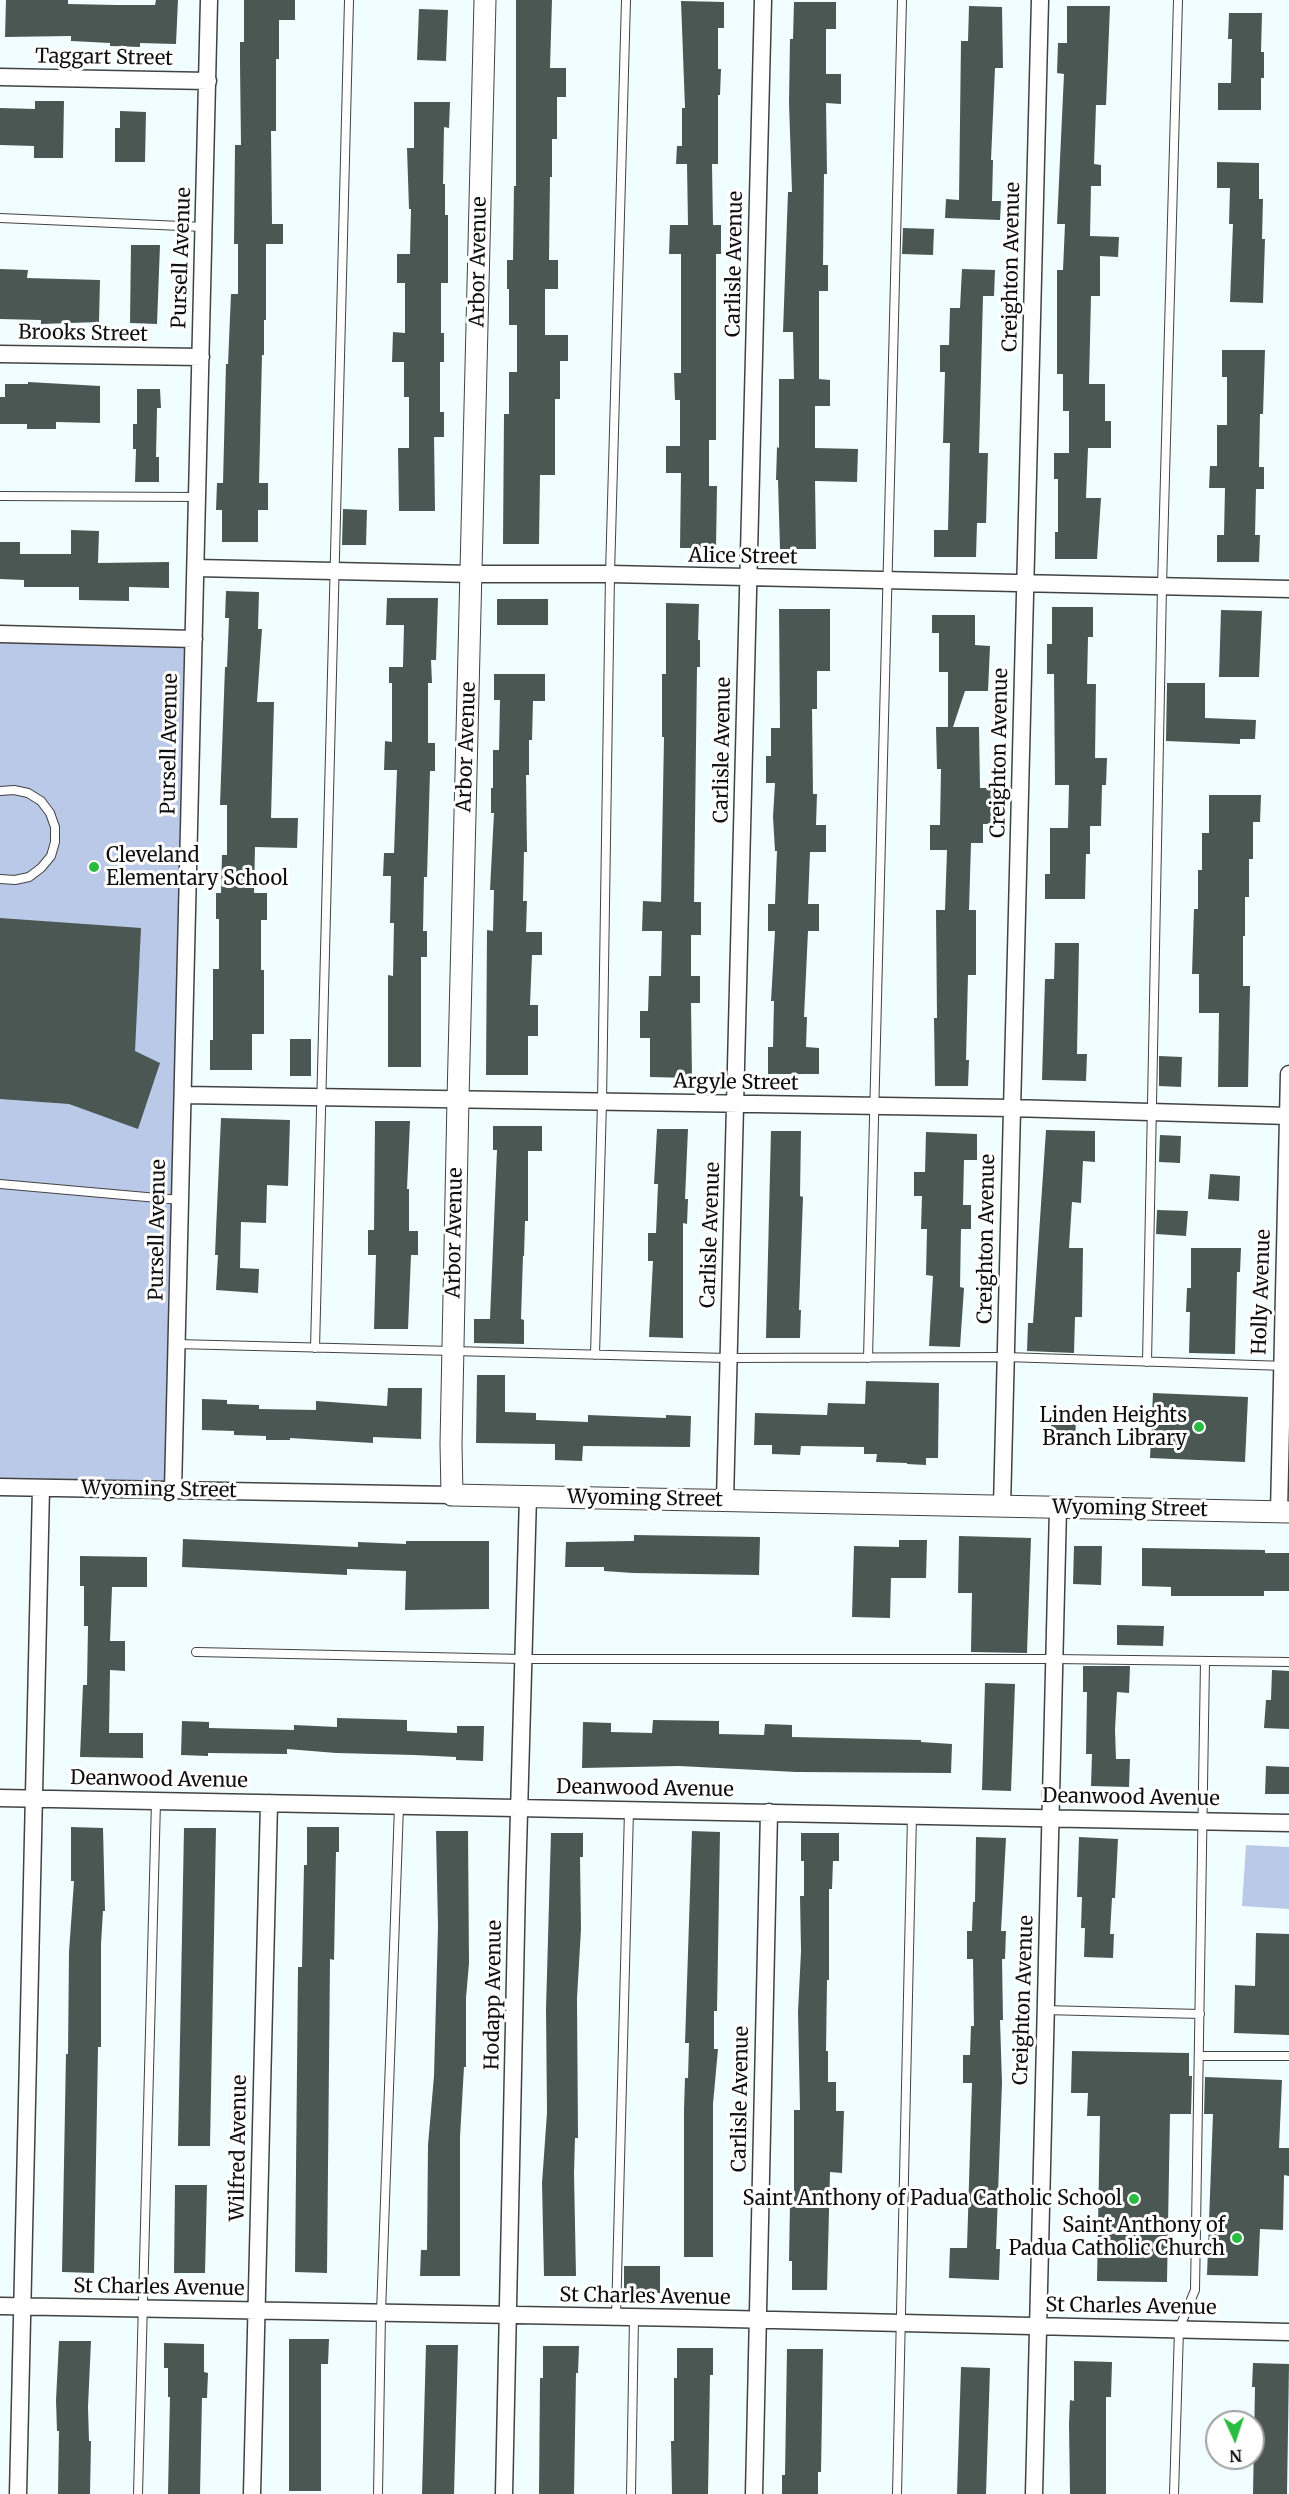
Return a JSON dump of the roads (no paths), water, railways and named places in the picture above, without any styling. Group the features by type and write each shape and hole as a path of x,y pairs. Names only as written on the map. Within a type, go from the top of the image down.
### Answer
{"street":[{"name":"Pursell Avenue","path":"172,1490 210,0"},
{"name":"Arbor Avenue","path":"452,1495 458,1099 485,0"},
{"name":"Carlisle Avenue","path":"725,1500 763,0"},
{"name":"Creighton Avenue","path":"1002,1506 1040,0"},
{"name":"Taggart Street","path":"0,77 208,81"},
{"name":"Brooks Street","path":"0,354 201,357"},
{"name":"Alice Street","path":"196,568 472,574 610,573 1289,590"},
{"path":"0,634 194,639"},
{"name":"Holly Avenue","path":"1284,1512 1289,1074"},
{"name":"Argyle Street","path":"183,1095 1011,1108 1288,1116"},
{"name":"Wyoming Street","path":"0,1487 1284,1512"},
{"path":"18,2494 41,1488"},
{"name":"Hodapp Avenue","path":"504,2494 528,1496"},
{"name":"Creighton Avenue","path":"1034,2494 1058,1508"},
{"name":"Deanwood Avenue","path":"0,1798 1289,1823"},
{"name":"Wilfred Avenue","path":"252,2494 269,1803"},
{"name":"Carlisle Avenue","path":"754,2494 756,2320 770,1812"},
{"name":"St Charles Avenue","path":"0,2306 1289,2332"}],"lane":[{"path":"315,1348 349,0"},
{"path":"596,1355 610,573 626,0"},
{"path":"868,1358 902,0"},
{"path":"1147,1362 1162,586 1178,0"},
{"path":"0,218 204,227"},
{"path":"0,496 198,497"},
{"path":"0,791 21,791 41,801 50,813 55,827 56,842 51,856 35,872 15,880 0,879"},
{"path":"0,1184 180,1200"},
{"path":"176,1344 729,1358 1005,1357 1285,1366"},
{"path":"196,1652 523,1659 1054,1659 1289,1662"},
{"path":"1174,2494 1179,2329 1195,2290 1205,1661"},
{"path":"138,2494 156,1801"},
{"path":"378,2494 381,2313 399,1806"},
{"path":"616,2317 629,1810"},
{"path":"897,2494 912,1815"},
{"path":"1044,2010 1200,2014"},
{"path":"1200,2056 1289,2056"},
{"path":"631,2494 634,2317"}],"place":[{"name":"Cleveland Elementary School","path":"94,867"},
{"name":"Linden Heights Branch Library","path":"1199,1427"},
{"name":"Saint Anthony of Padua Catholic School","path":"1134,2199"},
{"name":"Saint Anthony of Padua Catholic Church","path":"1237,2238"}]}
